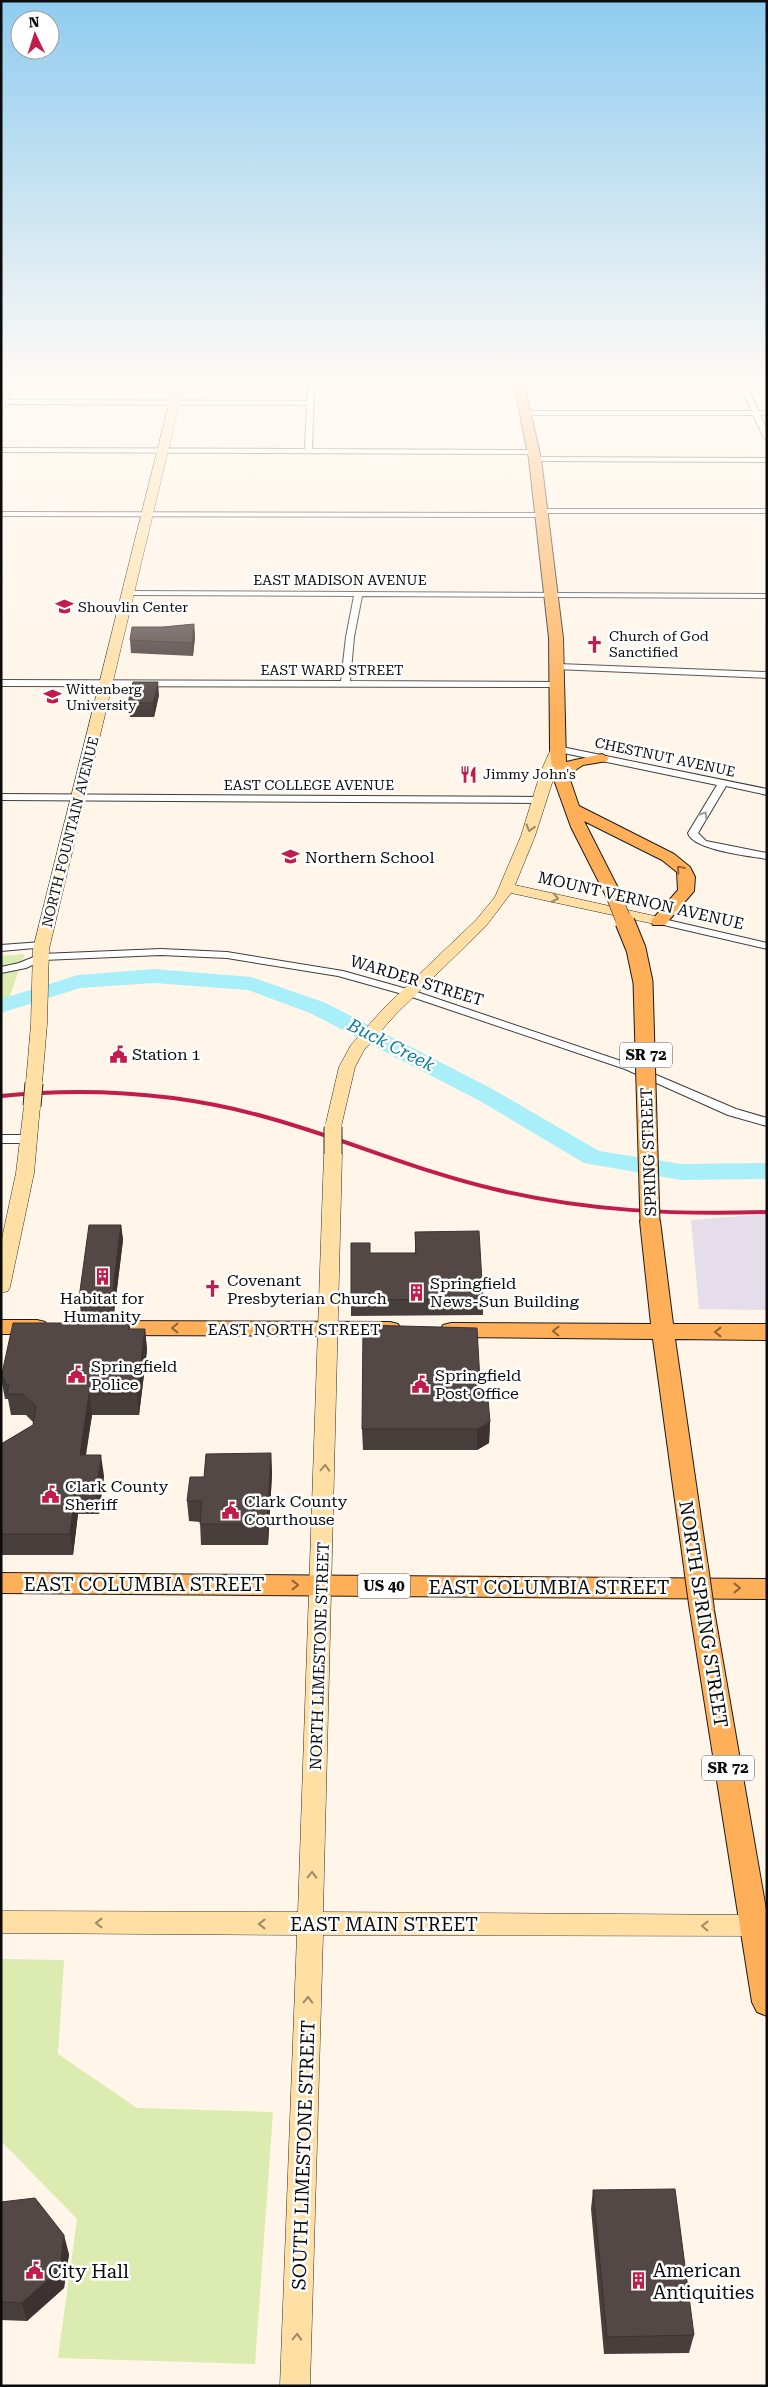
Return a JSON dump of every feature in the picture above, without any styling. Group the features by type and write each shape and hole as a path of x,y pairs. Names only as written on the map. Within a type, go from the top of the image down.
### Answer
{"main road":[{"name":"NORTH LIMESTONE STREET","path":"540,495 558,667 557,749"},
{"name":"SPRING STREET","path":"557,749 561,777 570,807 613,894 636,949 643,982 650,1221 663,1331"},
{"path":"561,777 565,768 574,764 602,758"},
{"path":"570,807 668,857 684,870 687,878 686,892 659,921"},
{"path":"1,1327 57,1327"},
{"name":"EAST NORTH STREET","path":"85,1328 767,1332"},
{"name":"NORTH SPRING STREET","path":"663,1331 702,1610 760,1926"},
{"name":"EAST COLUMBIA STREET","path":"1,1583 767,1589"},
{"name":"SR 72","path":"760,1926 767,2002"}],"street":[{"name":"NORTH FOUNTAIN AVENUE","path":"1,1287 25,1174 39,1024 41,951 151,495"},
{"path":"1,514 767,511"},
{"name":"EAST MADISON AVENUE","path":"128,593 767,596"},
{"path":"345,684 350,637 359,594"},
{"path":"558,667 767,675"},
{"name":"EAST WARD STREET","path":"1,683 558,684"},
{"name":"CHESTNUT AVENUE","path":"557,749 767,792"},
{"name":"NORTH LIMESTONE STREET","path":"311,1924 333,1126 348,1066 357,1048 390,1011 481,923 502,898 510,875 528,836 557,749"},
{"path":"723,783 693,833 694,837 703,842 767,856"},
{"name":"EAST COLLEGE AVENUE","path":"1,797 539,800"},
{"name":"MOUNT VERNON AVENUE","path":"507,888 767,946"},
{"name":"WARDER STREET","path":"1,948 41,951 161,952 227,955 339,973 410,992 629,1067 732,1112 767,1122"},
{"path":"1,970 22,966 41,951"},
{"path":"1,1139 28,1139"},
{"name":"EAST MAIN STREET","path":"1,1922 760,1926"},
{"name":"SOUTH LIMESTONE STREET","path":"295,2386 311,1924"}],"shaded area":[{"path":"767,1214 767,1310 699,1309 691,1220"}],"green space":[{"path":"25,954 9,998 1,1001 1,956"},
{"path":"1,1959 64,1960 58,2054 137,2108 273,2112 255,2364 58,2358 77,2219 1,2141"}],"building":[{"path":"194,624 192,643 130,640 132,627"},
{"path":"133,682 158,682 153,703 128,703"},
{"name":"Habitat for Humanity","path":"89,1225 121,1225 112,1298 79,1298"},
{"name":"Springfield News-Sun Building","path":"479,1231 483,1299 351,1300 351,1243 370,1243 370,1253 416,1253 415,1232"},
{"path":"13,1323 130,1323 128,1329 145,1329 137,1394 89,1394 80,1455 101,1455 96,1493 75,1493 70,1534 1,1534 1,1444 33,1425 36,1406 22,1394 7,1394 9,1385 6,1385 4,1378 1,1378"},
{"name":"Springfield Post Office","path":"363,1325 477,1328 481,1399 488,1399 490,1422 477,1429 362,1429"},
{"name":"Clark County Courthouse","path":"271,1453 267,1524 200,1524 202,1501 187,1501 190,1477 204,1477 206,1454"},
{"name":"American Antiquities","path":"675,2189 694,2335 607,2337 593,2190"},
{"name":"City Hall","path":"35,2198 64,2235 60,2269 22,2303 1,2302 1,2202"}],"waterway":[{"name":"Buck Creek","path":"1,1006 78,982 154,976 251,984 318,1008 488,1096 593,1158 681,1172 767,1171"}],"railway":[{"path":"1,1096 35,1093 103,1092 170,1098 203,1103 269,1118 465,1182 528,1196 596,1207 630,1210 698,1213 767,1212"}],"place":[{"name":"Shouvlin Center","path":"64,607"},
{"name":"Church of God Sanctified","path":"595,644"},
{"name":"Wittenberg University","path":"52,697"},
{"name":"Jimmy John's","path":"469,774"},
{"name":"Northern School","path":"291,857"},
{"name":"Station 1","path":"118,1054"},
{"name":"Habitat for Humanity","path":"102,1277"},
{"name":"Covenant Presbyterian Church","path":"213,1289"},
{"name":"Springfield News-Sun Building","path":"416,1292"},
{"name":"Springfield Police","path":"77,1375"},
{"name":"Springfield Post Office","path":"421,1384"},
{"name":"Clark County Sheriff","path":"51,1495"},
{"name":"Clark County Courthouse","path":"230,1510"},
{"name":"City Hall","path":"34,2271"},
{"name":"American Antiquities","path":"639,2281"}]}
